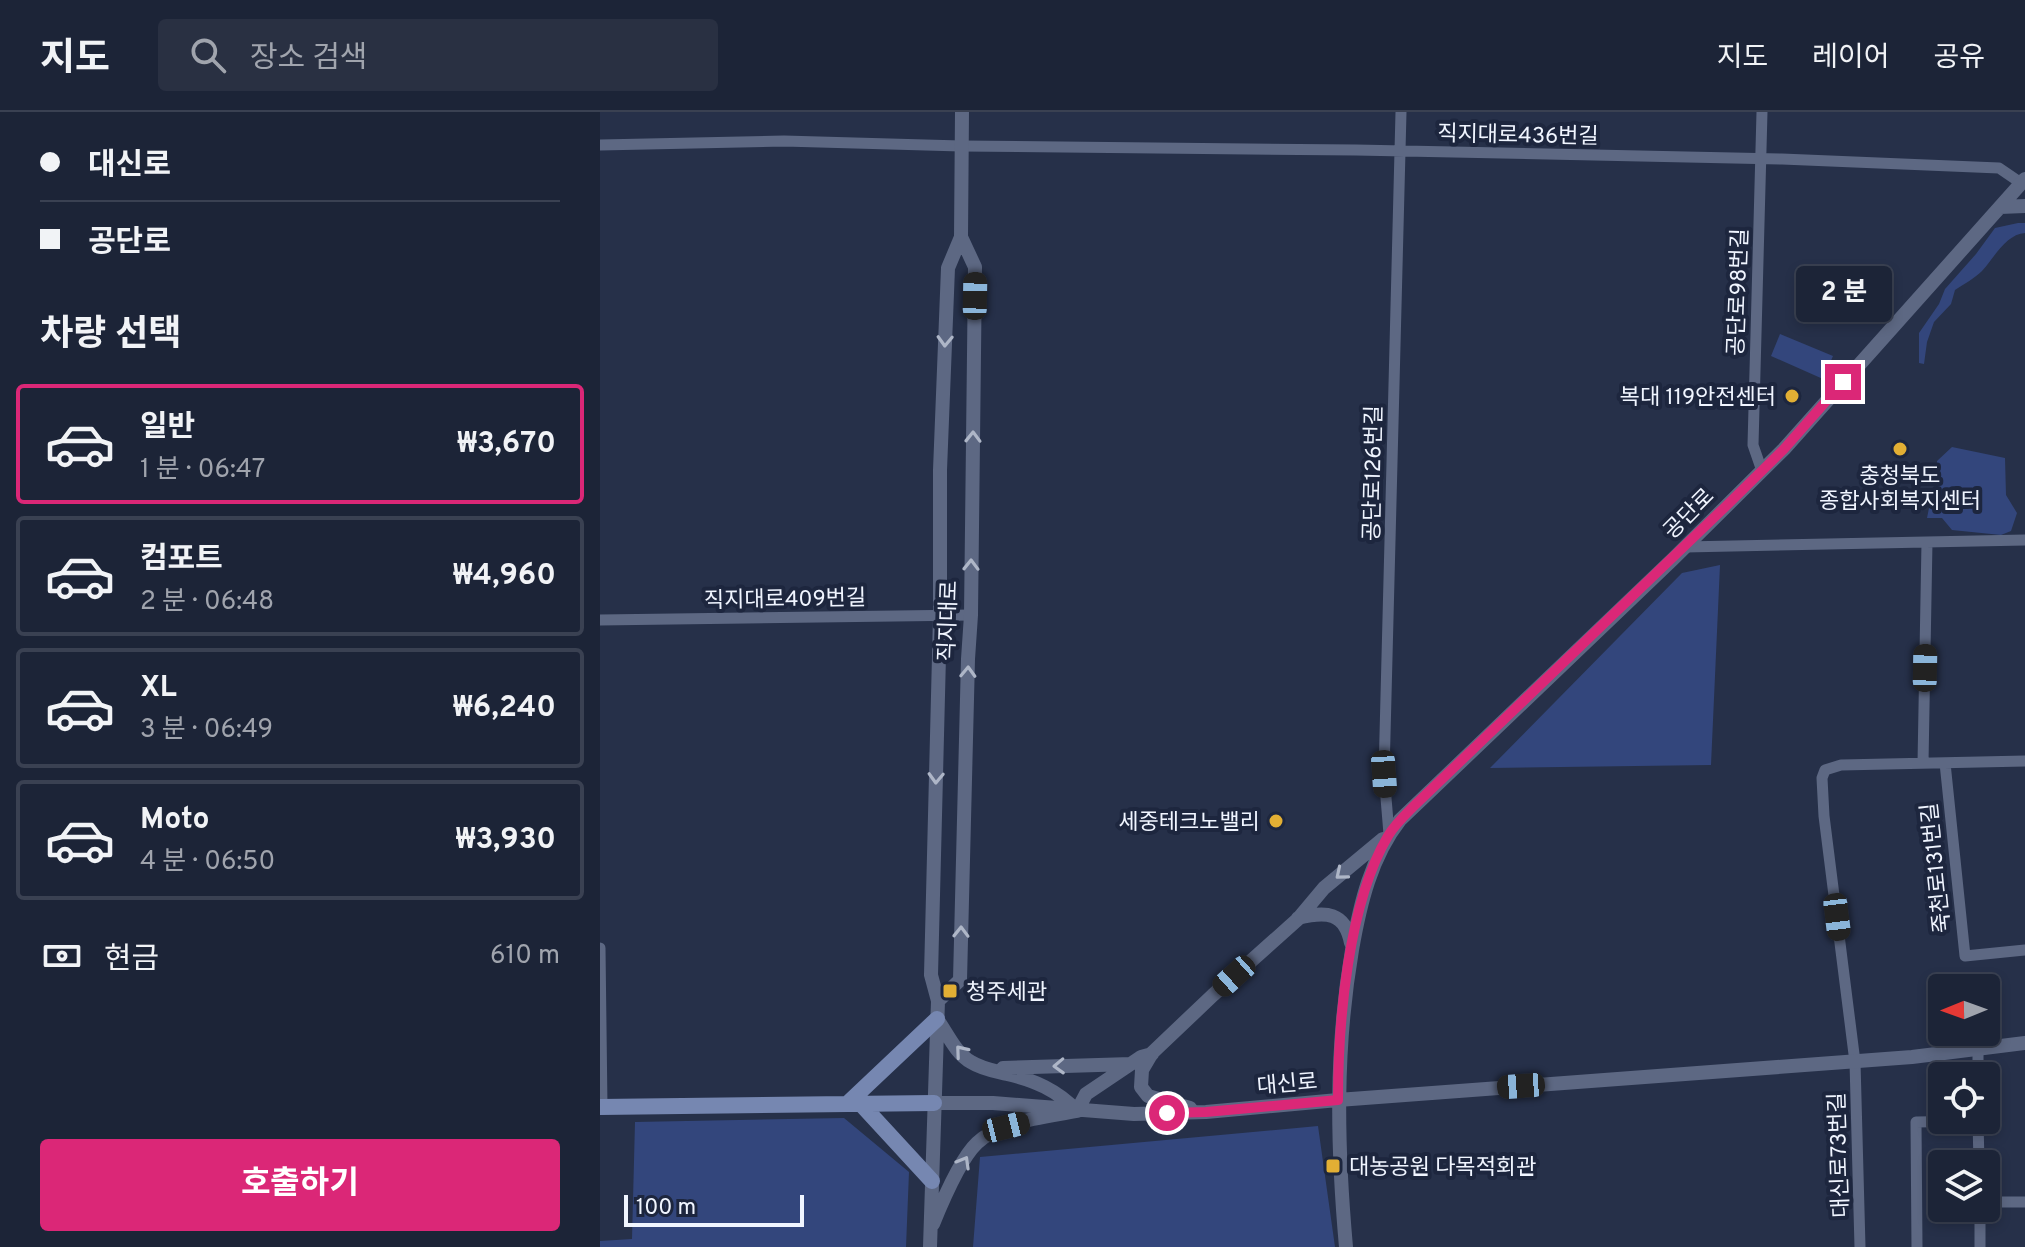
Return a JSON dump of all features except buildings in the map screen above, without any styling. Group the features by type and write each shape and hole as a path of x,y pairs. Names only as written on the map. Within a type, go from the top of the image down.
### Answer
{"main road":[{"path":"932,1181 854,1104 937,1019"},
{"name":"대신로","path":"601,1107 934,1103"}],"street":[{"name":"직지대로","path":"930,1240 938,1001 931,975 940,616 940,470 948,268 961,237 962,112"},
{"name":"공단로126번길","path":"1389,834 1384,774 1401,112"},
{"name":"공단로98번길","path":"1762,112 1753,445 1762,471"},
{"name":"직지대로436번길","path":"600,145 784,141 1761,159 1999,168 2024,182"},
{"name":"공단로","path":"1389,834 1421,799 1784,449 2024,182"},
{"path":"2000,207 2025,206"},
{"name":"직지대로","path":"938,1001 960,980 971,615 975,267 961,237"},
{"path":"1685,547 2025,540"},
{"path":"1927,542 1923,763 2025,761"},
{"name":"직지대로409번길","path":"600,620 971,615"},
{"name":"대신로73번길","path":"1860,1247 1855,1062 1822,778 1825,770 1841,765 1923,763"},
{"name":"죽천로131번길","path":"1945,763 1965,956 2025,950"},
{"path":"1206,1112 1148,1096 1141,1087 1142,1070 1152,1053 1298,919 1324,888 1389,834"},
{"path":"1346,1247 1338,1100 1345,990 1367,883 1389,834"},
{"path":"1298,919 1314,914 1330,915 1343,921 1352,948"},
{"path":"600,948 601,1107"},
{"path":"937,1019 970,1062 1034,1081 1057,1094 1077,1111"},
{"name":"대신로","path":"934,1103 993,1103 1134,1114 1206,1112 1855,1062 2025,1043"},
{"path":"1978,1049 1978,1062"},
{"path":"930,1240 952,1183 978,1141 1006,1127 1077,1111 1086,1094 1141,1057 1152,1053"},
{"path":"987,1069 1131,1064"},
{"path":"1917,1247 1916,1122 1928,1122"},
{"path":"2000,1202 2025,1202"},
{"path":"1980,1222 1980,1247"}],"shaded area":[{"path":"2025,223 2025,233 2006,242 1982,271 1955,290 1951,304 1934,322 1924,364 1919,363 1919,333 1939,304 1945,289 1995,228"},
{"path":"1780,334 1833,356 1823,379 1771,356"},
{"path":"1952,447 2005,458 2006,495 2017,513 2011,531 2001,535 1952,530 1942,518 1927,518 1936,485 1937,461"},
{"path":"1720,565 1711,765 1490,768 1682,573"},
{"path":"844,1118 909,1172 906,1247 600,1247 600,1241 632,1239 635,1122"},
{"path":"1318,1126 1335,1247 973,1247 980,1157"}],"place":[{"name":"복대 119안전센터","path":"1792,396"},
{"name":"충청북도 종합사회복지센터","path":"1900,449"},
{"name":"세중테크노밸리","path":"1276,821"},
{"name":"청주세관","path":"950,991"},
{"name":"대농공원 다목적회관","path":"1333,1166"}],"route":[{"path":"1167,1113 1338,1100 1345,990 1354,936 1367,883 1389,834 1416,804 1784,449 1843,382"}]}
